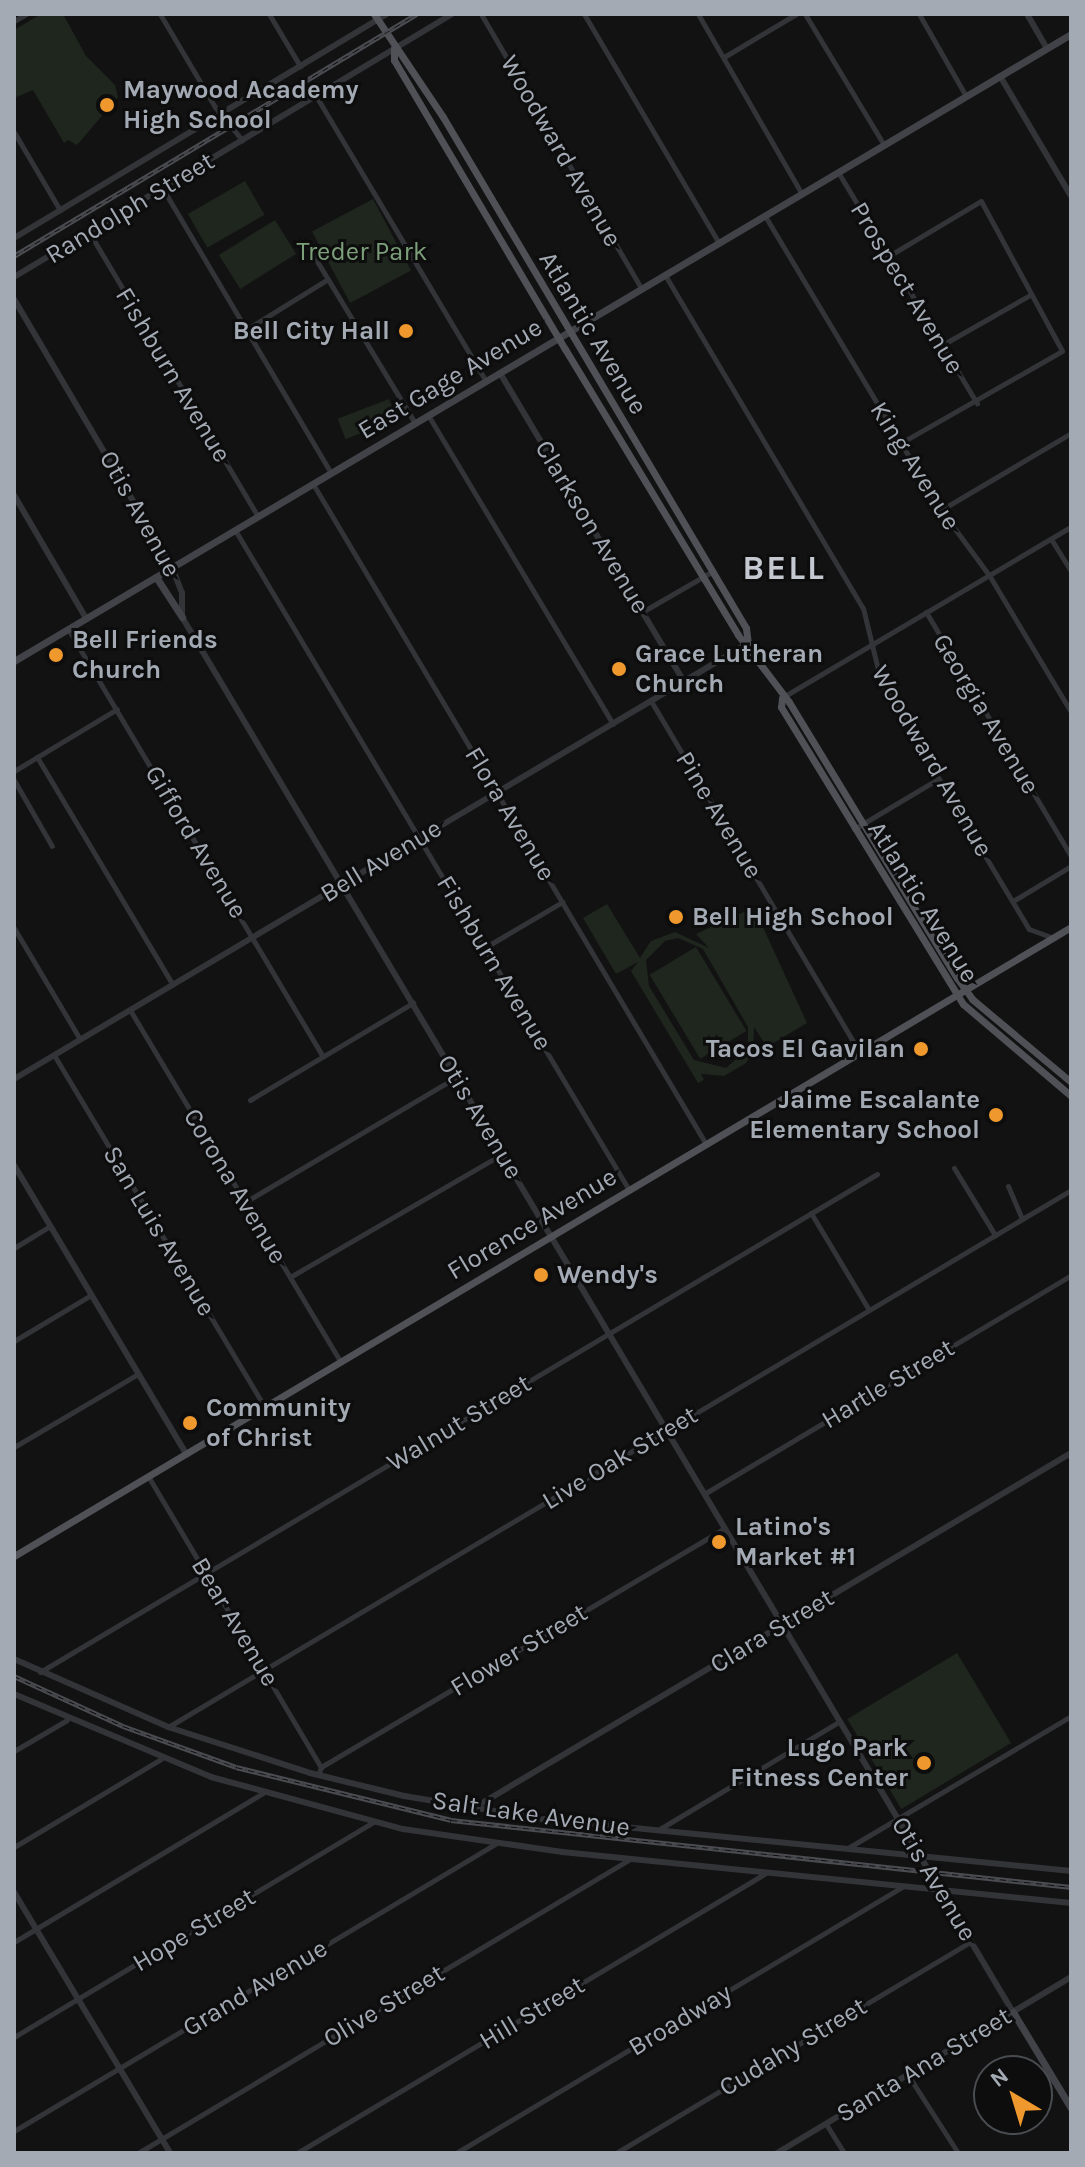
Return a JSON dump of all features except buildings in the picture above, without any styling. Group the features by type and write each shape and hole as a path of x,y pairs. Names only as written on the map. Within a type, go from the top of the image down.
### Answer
{"main road":[{"name":"Atlantic Avenue","path":"377,19 394,48 422,82 713,571 746,628 748,644"},
{"name":"East Gage Avenue","path":"14,661 1071,34"},
{"name":"Atlantic Avenue","path":"394,48 394,60 558,338 966,990 1071,1082"},
{"path":"651,487 672,504"},
{"path":"156,577 182,617"},
{"name":"Atlantic Avenue","path":"782,698 781,707 957,995 1071,1096"},
{"name":"Florence Avenue","path":"14,1556 1071,927"},
{"path":"1013,2012 1071,2108"}],"street":[{"path":"14,21 26,14"},
{"path":"160,14 221,115 242,141"},
{"path":"269,14 300,66"},
{"name":"Randolph Street","path":"14,238 387,14"},
{"name":"Randolph Street","path":"14,277 452,14"},
{"name":"Woodward Avenue","path":"481,14 642,289"},
{"path":"584,14 719,243"},
{"path":"698,14 802,194"},
{"path":"724,57 796,14"},
{"path":"805,14 884,145"},
{"path":"919,14 966,96"},
{"path":"1027,14 1047,48"},
{"path":"1000,76 1071,196"},
{"path":"316,96 486,381"},
{"path":"14,132 60,210"},
{"name":"Prospect Avenue","path":"838,172 977,403"},
{"path":"163,189 331,473"},
{"path":"887,257 981,201 1062,351 977,403 901,443"},
{"name":"King Avenue","path":"765,216 941,510 989,575 1071,712"},
{"name":"Fishburn Avenue","path":"89,232 258,517"},
{"path":"309,248 415,423"},
{"name":"Woodward Avenue","path":"665,275 863,608 878,677 1029,929 1054,938"},
{"path":"247,329 328,279"},
{"path":"942,345 1030,295"},
{"name":"Otis Avenue","path":"14,299 172,567 182,593 182,617 1013,2012"},
{"name":"Clarkson Avenue","path":"500,373 684,682"},
{"path":"428,415 613,724"},
{"path":"941,510 1071,433"},
{"name":"Flora Avenue","path":"313,484 706,1144"},
{"path":"14,495 86,618"},
{"path":"782,698 1071,527"},
{"name":"Fishburn Avenue","path":"235,530 629,1190"},
{"path":"1051,539 1071,571"},
{"path":"642,612 713,571"},
{"name":"Georgia Avenue","path":"926,612 1071,856"},
{"name":"Gifford Avenue","path":"68,629 323,1056"},
{"name":"Bell Avenue","path":"14,1079 748,644"},
{"name":"Pine Avenue","path":"651,701 860,1053"},
{"path":"14,771 117,709"},
{"path":"37,757 173,985"},
{"path":"854,829 938,779"},
{"path":"14,780 52,846"},
{"path":"1013,901 1071,866"},
{"path":"484,948 562,902"},
{"path":"14,928 80,1039"},
{"path":"250,1100 413,1003"},
{"name":"Corona Avenue","path":"130,1010 341,1362"},
{"name":"San Luis Avenue","path":"54,1055 265,1407"},
{"path":"245,1202 456,1077"},
{"path":"290,1277 502,1154"},
{"path":"14,1165 186,1454"},
{"path":"954,1168 995,1235"},
{"name":"Walnut Street","path":"40,1672 877,1174"},
{"path":"1008,1186 1022,1219"},
{"name":"Live Oak Street","path":"168,1727 1071,1190"},
{"path":"811,1213 869,1310"},
{"path":"14,1248 50,1226"},
{"name":"Hartle Street","path":"704,1494 1071,1275"},
{"path":"14,1341 91,1295"},
{"path":"14,1447 138,1374"},
{"name":"Clara Street","path":"472,1809 1071,1453"},
{"name":"Bear Avenue","path":"148,1476 321,1767"},
{"name":"Flower Street","path":"321,1767 725,1528"},
{"name":"Salt Lake Avenue","path":"14,1659 168,1727 318,1775 472,1809 1071,1871"},
{"name":"Salt Lake Avenue","path":"14,1694 161,1759 263,1793 373,1822 495,1844 1071,1903"},
{"path":"845,1850 1071,1716"},
{"path":"14,1751 67,1720"},
{"path":"657,1830 840,1721"},
{"path":"14,1847 161,1759"},
{"path":"318,1775 321,1767"},
{"path":"14,1942 263,1793"},
{"name":"Hope Street","path":"14,2037 373,1822"},
{"name":"Grand Avenue","path":"14,2131 495,1844"},
{"name":"Olive Street","path":"138,2153 630,1859"},
{"name":"Hill Street","path":"297,2153 766,1873"},
{"name":"Broadway","path":"456,2153 903,1886"},
{"path":"14,1892 170,2153"},
{"name":"Cudahy Street","path":"616,2153 971,1941"},
{"name":"Santa Ana Street","path":"777,2153 1071,1977"},
{"path":"908,2075 958,2153"},
{"path":"826,2124 844,2153"}],"green space":[{"path":"41,14 63,14 86,56 115,85 118,97 77,145 68,140 64,143 33,90 14,98 14,30"},
{"path":"245,181 264,215 207,248 188,214"},
{"name":"Treder Park","path":"373,199 411,271 350,303 312,231"},
{"path":"275,220 296,254 240,289 219,255"},
{"path":"389,399 397,420 346,439 338,419"},
{"path":"607,904 640,958 651,941 675,932 709,948 696,934 748,910 757,914 807,1023 767,1047 754,1027 753,1052 746,1063 724,1076 701,1074 704,1080 698,1083 631,971 638,962 616,974 583,918","holes":["678,938 703,949 748,1027 748,1049 726,1068 694,1060 649,986 646,960 665,941"]},
{"path":"696,947 746,1031 700,1059 650,975"},
{"path":"957,1653 1011,1743 901,1809 847,1719"}],"railway":[{"path":"14,256 417,14"},
{"path":"14,1676 123,1726 236,1767 451,1820 1071,1887"}],"place":[{"name":"Maywood Academy High School","path":"107,105"},
{"name":"Bell City Hall","path":"406,331"},
{"name":"Bell Friends Church","path":"56,655"},
{"name":"Grace Lutheran Church","path":"619,669"},
{"name":"Bell High School","path":"676,917"},
{"name":"Tacos El Gavilan","path":"921,1049"},
{"name":"Jaime Escalante Elementary School","path":"996,1115"},
{"name":"Wendy's","path":"541,1275"},
{"name":"Community of Christ","path":"190,1423"},
{"name":"Latino's Market #1","path":"719,1542"},
{"name":"Lugo Park Fitness Center","path":"924,1763"}],"district":[{"name":"BELL","path":"784,569"}]}
